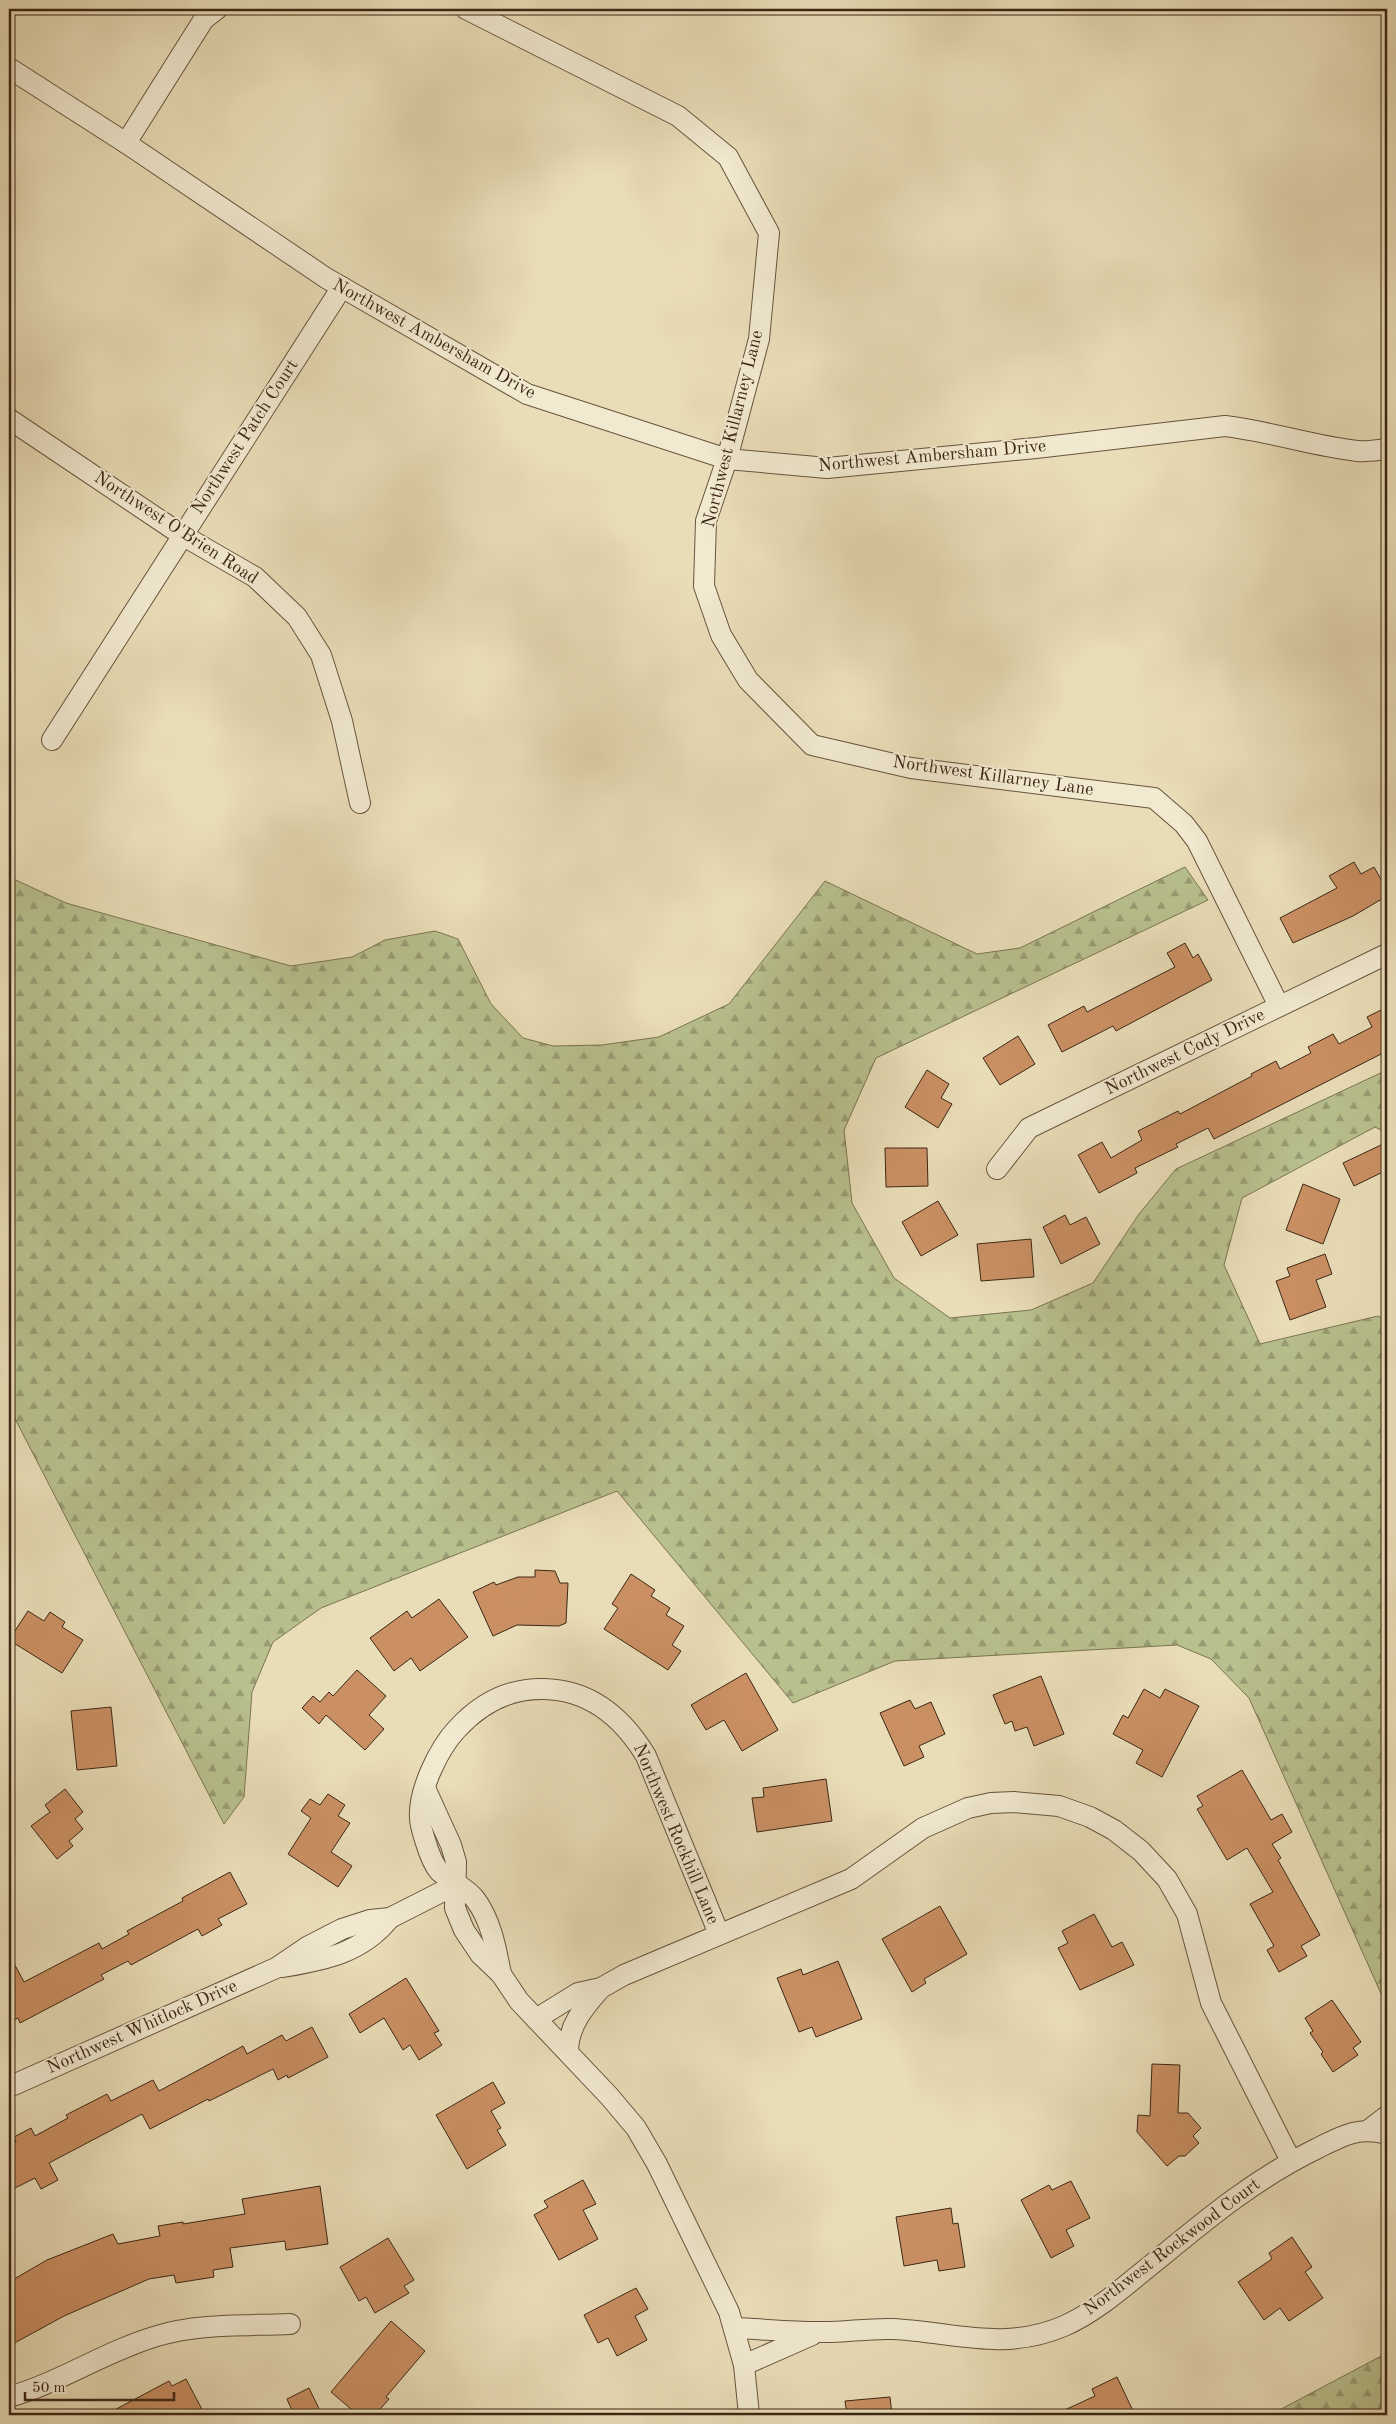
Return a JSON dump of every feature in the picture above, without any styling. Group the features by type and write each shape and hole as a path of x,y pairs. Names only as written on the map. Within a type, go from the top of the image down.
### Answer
{"street":[{"path":"126,143 204,19 217,9"},
{"name":"Northwest Killarney Lane","path":"466,9 678,116 728,157 769,233 759,339 727,459 706,522 704,586 721,636 748,680 812,745 911,768 1154,798 1184,824 1197,841 1279,1006"},
{"name":"Northwest Ambersham Drive","path":"9,68 126,143 342,287 527,394 727,459 827,468 1046,447 1225,426 1251,429 1276,436 1358,451 1387,449"},
{"name":"Northwest Patch Court","path":"52,740 342,287"},
{"name":"Northwest O'Brien Road","path":"9,419 182,535 255,576 297,617 321,655 342,721 360,803"},
{"name":"Northwest Cody Drive","path":"997,1169 1029,1128 1387,954"},
{"name":"Northwest Rockhill Lane","path":"457,1884 439,1870 428,1850 420,1817 425,1788 434,1763 447,1740 474,1712 491,1700 512,1692 534,1688 554,1689 576,1694 596,1702 615,1715 634,1735 646,1756 719,1934"},
{"path":"536,2019 578,1994 601,1988 624,1975 851,1879 923,1828 968,1808 991,1803 1014,1802 1059,1806 1090,1817 1114,1830 1167,1879 1187,1914 1211,2003 1291,2161"},
{"path":"457,1884 455,1908 464,1930 480,1954 501,1974 520,2001 536,2019 609,2096 636,2128 658,2164 714,2278 734,2328 744,2365 749,2415"},
{"name":"Northwest Whitlock Drive","path":"9,2087 276,1968 307,1947 342,1929 370,1920 390,1918 457,1884"},
{"path":"568,2052 568,2039 574,2024 601,1988"},
{"name":"Northwest Rockwood Court","path":"734,2328 818,2332 893,2329 984,2340 1032,2337 1064,2326 1090,2312 1255,2182 1291,2161 1348,2133 1379,2131 1387,2116"},
{"path":"9,2397 34,2390 115,2351 159,2335 202,2328 290,2324"},
{"name":"Northwest Rockwood Court","path":"744,2365 796,2340 818,2332"}],"green space":[{"path":"1185,867 1208,900 876,1058 844,1130 852,1203 894,1278 950,1318 1031,1310 1093,1283 1139,1214 1176,1169 1387,1070 1387,1133 1375,1127 1242,1198 1224,1265 1260,1344 1378,1316 1387,1321 1387,2007 1249,1698 1211,1659 1177,1645 895,1661 793,1703 617,1491 321,1608 273,1642 252,1692 244,1797 224,1824 9,1407 9,877 66,903 291,966 352,957 385,940 435,931 458,939 491,1004 523,1038 553,1046 602,1045 659,1037 729,1004 825,881 977,954 1020,948"},
{"path":"1387,2353 1387,2415 1270,2415"}],"building":[{"path":"1354,862 1361,874 1374,867 1387,890 1387,896 1353,916 1293,943 1280,918 1337,888 1329,876"},
{"path":"1185,943 1193,958 1198,954 1212,980 1116,1031 1113,1026 1062,1052 1048,1025 1084,1006 1087,1012 1175,967 1167,953"},
{"path":"1387,1007 1387,1057 1385,1052 1214,1139 1208,1128 1176,1144 1178,1147 1135,1168 1137,1173 1099,1193 1078,1155 1102,1142 1111,1158 1142,1140 1138,1131 1178,1111 1180,1114 1252,1076 1251,1074 1276,1061 1280,1069 1311,1053 1308,1047 1333,1034 1339,1044 1372,1027 1367,1017"},
{"path":"1018,1036 1035,1064 1000,1085 983,1058"},
{"path":"927,1070 949,1084 941,1098 952,1104 938,1128 905,1107"},
{"path":"1381,1145 1387,1157 1387,1170 1354,1186 1343,1163"},
{"path":"885,1148 927,1148 928,1186 886,1187"},
{"path":"1303,1184 1340,1199 1323,1244 1286,1230"},
{"path":"938,1201 958,1235 921,1256 902,1222"},
{"path":"1065,1215 1070,1225 1086,1217 1100,1244 1061,1264 1043,1227"},
{"path":"1031,1239 1034,1277 981,1281 977,1244"},
{"path":"1325,1254 1332,1274 1316,1280 1326,1307 1290,1320 1276,1281 1290,1276 1287,1268"},
{"path":"535,1570 555,1571 560,1583 568,1583 566,1623 559,1626 517,1625 493,1636 473,1592 494,1582 496,1585 518,1577 535,1577"},
{"path":"631,1574 655,1590 651,1596 670,1608 666,1615 684,1626 672,1645 681,1651 668,1670 604,1629 618,1608 612,1604"},
{"path":"439,1599 468,1637 420,1671 411,1658 394,1671 370,1638 407,1611 412,1618"},
{"path":"28,1611 44,1621 50,1612 65,1622 62,1627 83,1640 62,1673 9,1640"},
{"path":"357,1670 386,1696 369,1715 384,1729 365,1750 326,1715 319,1724 302,1708 313,1696 320,1702 329,1692 333,1696"},
{"path":"746,1673 778,1730 742,1751 724,1720 706,1730 691,1705"},
{"path":"1041,1676 1064,1734 1034,1746 1027,1727 1015,1731 1012,1721 1005,1724 993,1695"},
{"path":"1144,1689 1160,1698 1165,1689 1199,1706 1162,1777 1136,1763 1143,1750 1113,1734 1123,1715 1128,1718"},
{"path":"910,1700 915,1709 931,1702 945,1734 919,1746 924,1757 904,1766 880,1713"},
{"path":"111,1707 117,1766 77,1770 71,1711"},
{"path":"1242,1770 1271,1820 1282,1814 1292,1832 1272,1844 1281,1858 1278,1860 1320,1935 1301,1946 1307,1956 1279,1972 1267,1950 1274,1946 1250,1904 1273,1892 1247,1848 1227,1860 1197,1809 1203,1806 1197,1796"},
{"path":"826,1779 832,1821 757,1832 752,1798 764,1797 763,1788"},
{"path":"65,1789 83,1812 75,1819 83,1829 69,1841 73,1846 57,1859 31,1826 50,1812 45,1805"},
{"path":"328,1794 345,1805 338,1816 350,1823 331,1852 352,1866 338,1887 288,1854 311,1818 301,1811 310,1799 320,1805"},
{"path":"230,1872 247,1904 218,1919 222,1925 202,1936 198,1929 131,1965 128,1961 101,1975 104,1979 20,2023 18,2018 9,2023 9,1954 24,1982 99,1943 102,1949 129,1934 127,1931 183,1901 182,1898"},
{"path":"940,1906 967,1954 924,1979 926,1983 912,1992 882,1939"},
{"path":"1094,1914 1112,1947 1122,1942 1134,1965 1080,1990 1058,1948 1068,1943 1062,1931"},
{"path":"838,1961 862,2019 816,2037 812,2027 799,2032 777,1978 801,1969 803,1975"},
{"path":"406,1978 439,2031 434,2033 442,2045 419,2060 410,2045 403,2050 384,2018 360,2033 349,2014"},
{"path":"1332,2000 1361,2042 1353,2048 1358,2055 1333,2072 1321,2054 1323,2052 1310,2033 1313,2031 1305,2018"},
{"path":"312,2027 328,2057 288,2078 287,2075 278,2080 273,2069 209,2101 208,2099 150,2129 142,2114 49,2163 58,2180 41,2189 35,2178 9,2191 9,2146 16,2142 14,2137 31,2128 35,2136 68,2118 66,2115 107,2094 111,2101 153,2080 159,2091 243,2046 247,2054 282,2035 286,2041"},
{"path":"1152,2064 1180,2065 1178,2113 1188,2113 1201,2128 1193,2136 1199,2143 1185,2156 1179,2156 1167,2166 1137,2132 1138,2115 1150,2116"},
{"path":"493,2082 505,2103 491,2111 501,2128 497,2130 506,2145 467,2169 436,2115"},
{"path":"583,2180 596,2204 583,2210 598,2239 559,2260 534,2215 548,2207 544,2201"},
{"path":"1071,2181 1090,2218 1066,2230 1074,2246 1051,2258 1021,2200 1049,2185 1052,2190"},
{"path":"320,2186 328,2244 286,2250 285,2241 230,2248 233,2267 213,2270 214,2277 176,2283 174,2275 149,2279 64,2316 9,2346 9,2282 47,2260 113,2234 118,2244 160,2236 158,2226 245,2214 242,2199"},
{"path":"951,2208 953,2224 958,2223 965,2267 939,2271 937,2260 904,2266 896,2217"},
{"path":"1292,2237 1312,2267 1305,2272 1323,2298 1289,2321 1280,2308 1264,2320 1238,2282 1272,2259 1269,2253"},
{"path":"388,2238 414,2280 404,2286 409,2293 375,2313 366,2297 359,2301 340,2267"},
{"path":"636,2288 648,2309 635,2316 647,2340 617,2356 608,2338 598,2343 584,2315"},
{"path":"391,2321 425,2351 386,2397 389,2399 375,2415 358,2415 331,2392"},
{"path":"1117,2377 1135,2415 1054,2415 1095,2396 1092,2389"},
{"path":"186,2379 205,2415 105,2415 169,2381 172,2386"},
{"path":"309,2388 322,2415 294,2415 287,2399"},
{"path":"890,2397 892,2415 847,2415 845,2401"}]}
